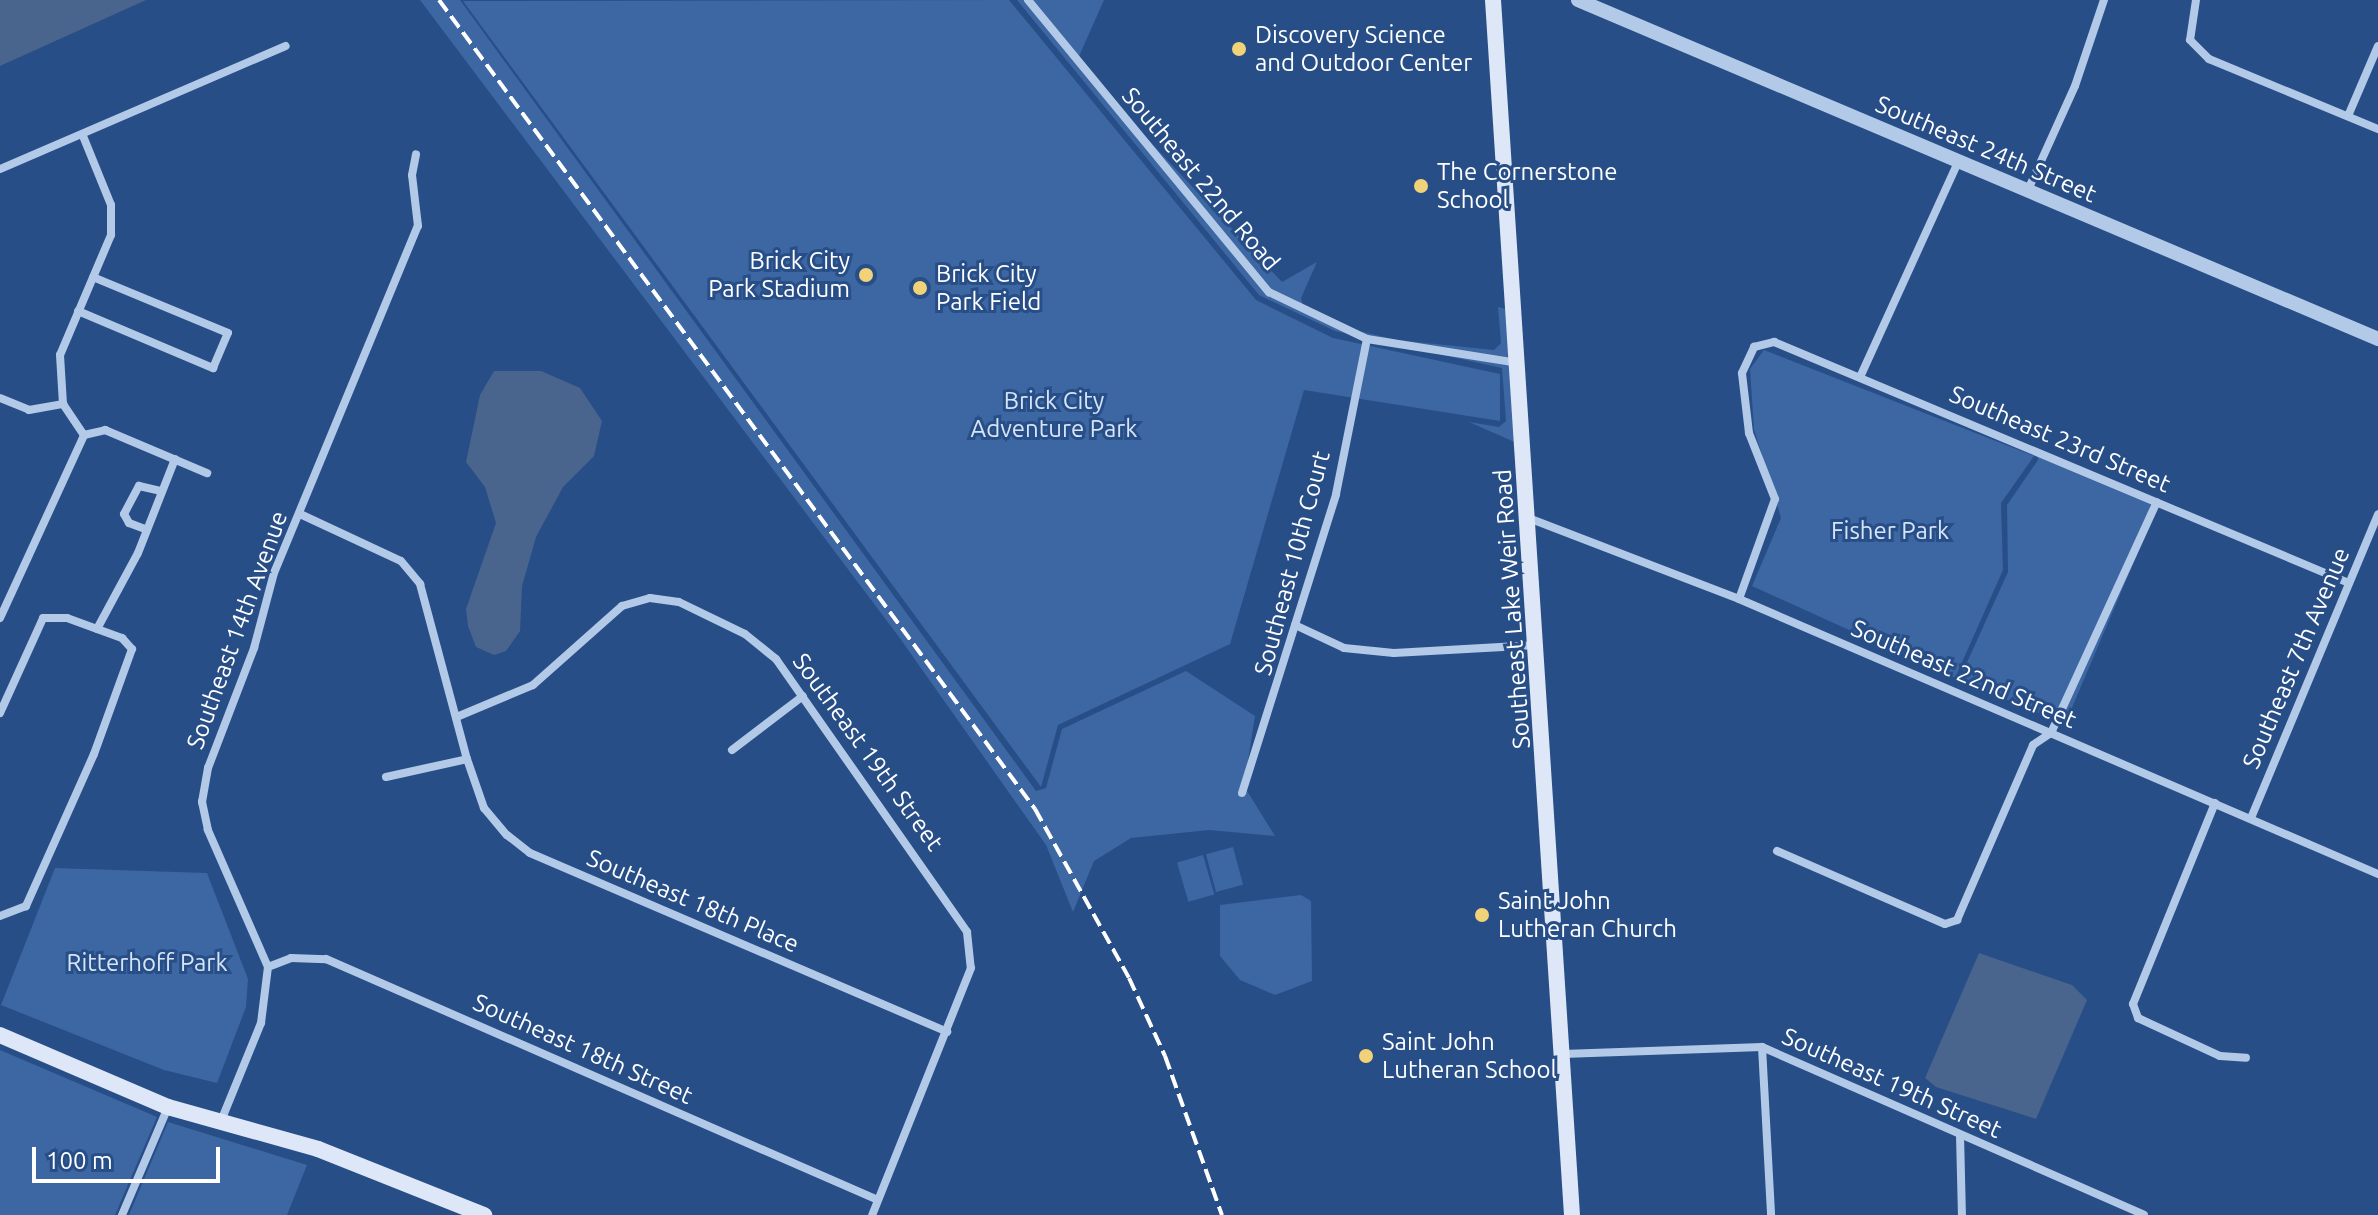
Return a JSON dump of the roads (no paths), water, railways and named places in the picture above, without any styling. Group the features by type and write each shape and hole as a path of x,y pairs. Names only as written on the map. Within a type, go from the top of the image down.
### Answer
{"main road":[{"name":"Southeast Lake Weir Road","path":"1493,0 1531,519 1572,1215"},
{"path":"0,1035 168,1107 318,1149 484,1215"}],"street":[{"name":"Southeast 22nd Road","path":"1028,0 1269,292 1367,339 1520,363"},
{"name":"Southeast 24th Street","path":"1578,0 2378,339"},
{"path":"2028,190 2104,0"},
{"path":"2196,0 2190,40 2209,59 2378,129"},
{"path":"0,169 83,136 286,46"},
{"path":"2348,116 2378,46"},
{"path":"83,136 111,205 111,235 60,355 63,404 84,435"},
{"name":"Southeast 14th Avenue","path":"268,967 208,830 202,802 208,768 300,514 418,226 412,175 416,154"},
{"path":"1861,375 1958,162"},
{"path":"78,311 213,368 228,333 93,277"},
{"name":"Southeast 10th Court","path":"1242,793 1336,494 1367,339"},
{"name":"Southeast 23rd Street","path":"1739,599 1775,499 1749,433 1742,373 1754,347 1774,342 1861,375 2349,583"},
{"path":"0,398 29,410 63,404"},
{"path":"84,435 105,430 207,473"},
{"path":"0,618 84,435"},
{"path":"97,629 175,459"},
{"path":"145,529 129,523 124,514 136,488 161,491"},
{"path":"1777,851 1945,924 1957,920 2033,745 2051,733 2157,502"},
{"name":"Southeast 18th Place","path":"300,514 401,561 420,584 459,716 467,759 484,808 530,853 947,1032"},
{"name":"Southeast 7th Avenue","path":"2251,818 2378,514"},
{"name":"Southeast 22nd Street","path":"1531,519 1739,599 2378,874"},
{"name":"Southeast 19th Street","path":"459,716 533,685 622,606 650,598 679,602 745,634 776,659 967,932 971,968 872,1215"},
{"path":"0,713 36,624 53,617 122,638 132,649 130,661 26,906 0,916"},
{"path":"1295,625 1344,648 1394,653 1538,645"},
{"path":"732,750 803,696"},
{"path":"386,777 467,759"},
{"path":"2215,803 2134,989 2133,1004 2138,1018 2220,1056 2246,1058"},
{"name":"Southeast 18th Street","path":"268,967 291,958 326,959 878,1200"},
{"path":"221,1121 261,1023 268,967"},
{"path":"1762,1047 1771,1215"},
{"name":"Southeast 19th Street","path":"1563,1054 1762,1047 2144,1215"},
{"path":"122,1215 168,1107"},
{"path":"1960,1135 1962,1215"}],"railway":[{"path":"439,0 1035,809 1129,978 1165,1056 1222,1215"}],"place":[{"name":"Discovery Science and Outdoor Center","path":"1239,49"},
{"name":"The Cornerstone School","path":"1421,186"},
{"name":"Brick City Park Stadium","path":"866,275"},
{"name":"Brick City Park Field","path":"920,288"},
{"name":"Saint John Lutheran Church","path":"1482,915"},
{"name":"Saint John Lutheran School","path":"1366,1056"}],"park label":[{"name":"Brick City Adventure Park","path":"1054,415"},
{"name":"Fisher Park","path":"1890,531"},
{"name":"Ritterhoff Park","path":"147,963"}]}
